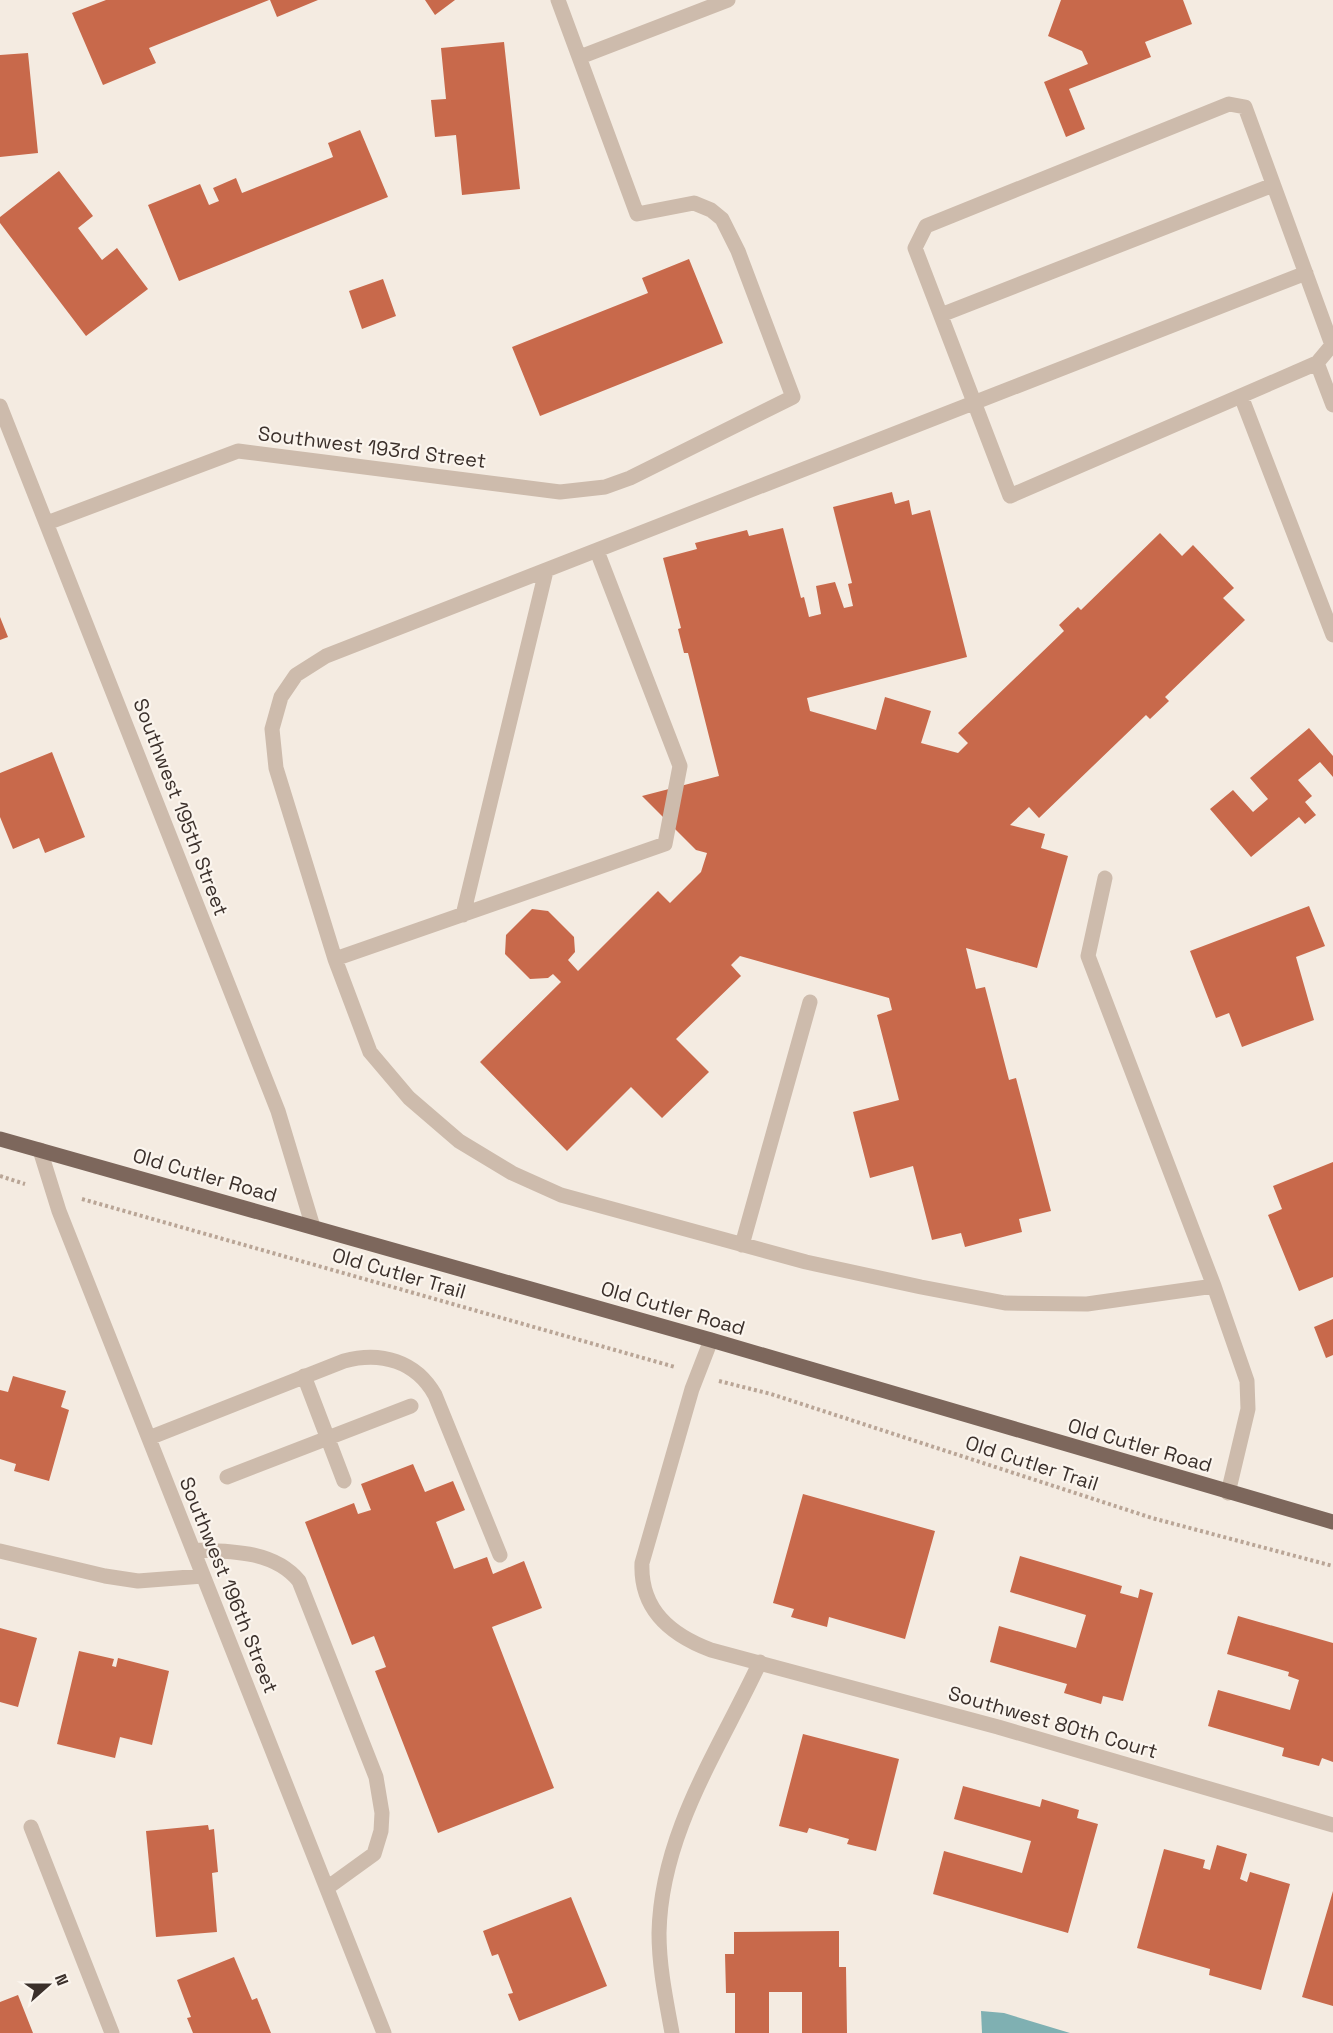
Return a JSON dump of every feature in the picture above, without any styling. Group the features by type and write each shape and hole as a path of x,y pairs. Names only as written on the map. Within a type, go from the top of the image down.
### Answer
{"main road":[{"name":"Old Cutler Road","path":"0,1139 711,1340 1333,1522"}],"street":[{"path":"558,0 580,57 728,0"},
{"name":"Southwest 193rd Street","path":"47,523 238,451 560,492 605,488 630,478 793,397 738,251 722,219 711,210 694,203 637,214 580,57"},
{"path":"1229,104 1245,107 1273,185 1332,345 1317,363 1010,496 915,248 926,226 1229,104"},
{"path":"940,315 1273,185"},
{"path":"1214,1286 1087,1304 1005,1303 921,1287 742,1245 561,1196 512,1173 459,1141 409,1098 370,1052 335,959 276,768 272,729 281,697 296,675 326,657 1306,273"},
{"path":"1317,363 1333,405"},
{"path":"1241,396 1333,635"},
{"name":"Southwest 195th Street","path":"0,406 278,1111 313,1227"},
{"path":"335,959 665,844 680,766 597,551"},
{"path":"463,915 546,571"},
{"path":"1105,878 1088,956 1214,1286 1247,1381 1248,1409 1228,1493"},
{"path":"742,1245 810,1002"},
{"name":"Southwest 196th Street","path":"40,1150 59,1211 384,2033"},
{"name":"Southwest 80th Court","path":"711,1340 692,1389 656,1510 645,1551 642,1578 651,1605 660,1620 679,1636 711,1650 1333,1825"},
{"path":"149,1438 344,1361 377,1357 406,1365 423,1378 438,1402 500,1555"},
{"path":"304,1376 344,1481"},
{"path":"227,1477 411,1406"},
{"path":"193,1550 233,1552 277,1563 298,1581 376,1777 382,1813 381,1831 374,1854 363,1865 327,1888"},
{"path":"0,1551 128,1580 203,1576"},
{"path":"672,2033 659,1936 669,1861 689,1804 760,1662"},
{"path":"31,1827 111,2033"}],"path":[{"path":"0,1176 8,1179"},
{"name":"Old Cutler Trail","path":"128,1212 663,1364"},
{"name":"Old Cutler Trail","path":"723,1382 771,1394 1152,1518 1333,1566"}],"water":[{"path":"981,2011 1004,2013 1070,2033 982,2033"}],"building":[{"path":"106,0 269,0 149,48 156,63 103,85 72,13"},
{"path":"270,0 318,0 277,17"},
{"path":"425,0 455,0 435,15"},
{"path":"1061,0 1183,0 1192,24 1145,42 1151,57 1069,89 1085,129 1066,137 1044,82 1088,64 1082,51 1048,36"},
{"path":"504,42 520,189 462,195 456,135 435,137 431,100 446,99 441,48"},
{"path":"28,53 38,153 0,157 0,55"},
{"path":"360,130 388,197 179,281 148,205 200,184 209,205 219,201 213,188 236,178 242,193 333,157 328,143"},
{"path":"59,171 93,216 78,228 102,260 117,248 148,289 86,336 0,223 0,217"},
{"path":"689,259 723,343 540,416 512,347 648,293 642,278"},
{"path":"383,279 396,316 362,329 349,291"},
{"path":"892,492 895,504 909,500 912,515 930,510 967,657 807,698 810,711 876,730 885,697 931,711 921,743 958,753 968,743 958,733 1064,631 1059,625 1078,607 1081,610 1160,533 1182,556 1193,545 1234,588 1223,598 1245,620 1165,697 1169,701 1150,719 1146,715 1039,818 1029,807 1010,825 1045,834 1041,848 1068,856 1037,968 966,948 976,989 985,987 1009,1080 1016,1078 1051,1211 1019,1219 1022,1232 965,1247 961,1233 932,1240 913,1166 870,1178 853,1112 899,1100 877,1015 892,1010 889,998 740,956 731,965 741,976 676,1039 709,1072 662,1118 631,1087 567,1151 480,1062 561,982 553,974 548,978 530,979 505,954 506,935 532,909 548,911 574,937 575,952 568,960 578,971 658,891 670,903 701,872 707,853 696,850 642,796 719,776 688,653 684,653 678,629 681,628 663,558 697,549 695,543 747,530 749,536 783,528 801,598 804,597 809,617 821,614 816,586 835,582 844,608 853,606 848,584 852,583 833,507"},
{"path":"0,617 8,637 0,640"},
{"path":"1309,728 1333,756 1333,777 1320,762 1298,780 1312,796 1305,802 1316,815 1305,824 1299,817 1251,857 1210,809 1233,790 1253,812 1268,799 1250,778"},
{"path":"52,752 85,837 45,853 39,838 13,849 0,817 0,773"},
{"path":"1309,906 1325,946 1296,957 1314,1020 1242,1047 1229,1013 1216,1018 1190,951"},
{"path":"1333,1162 1333,1277 1299,1291 1268,1215 1282,1209 1273,1186"},
{"path":"1333,1319 1333,1355 1326,1358 1314,1327"},
{"path":"13,1376 66,1391 61,1407 69,1410 49,1481 14,1471 16,1464 0,1459 0,1390 8,1392"},
{"path":"413,1464 425,1492 453,1481 465,1510 436,1522 454,1569 487,1557 493,1574 524,1561 542,1608 492,1627 554,1788 438,1833 375,1671 386,1667 374,1636 352,1645 305,1522 354,1503 358,1514 371,1510 361,1484"},
{"path":"803,1494 935,1531 905,1639 829,1617 827,1627 791,1617 794,1609 773,1603"},
{"path":"1020,1556 1122,1586 1120,1593 1138,1598 1140,1589 1153,1593 1123,1701 1103,1696 1101,1704 1064,1693 1067,1684 990,1662 999,1626 1076,1648 1086,1615 1010,1592"},
{"path":"1238,1616 1333,1643 1333,1762 1322,1758 1319,1766 1282,1756 1284,1748 1208,1726 1218,1690 1290,1710 1299,1680 1288,1676 1289,1672 1227,1654"},
{"path":"0,1628 37,1638 18,1707 0,1702"},
{"path":"79,1651 114,1659 112,1666 116,1667 118,1658 169,1671 152,1745 120,1737 115,1758 57,1744"},
{"path":"803,1734 899,1759 876,1851 847,1844 849,1839 809,1828 807,1833 779,1826"},
{"path":"963,1786 1040,1807 1042,1799 1079,1810 1077,1818 1098,1824 1068,1933 933,1894 944,1851 1022,1873 1031,1841 954,1819"},
{"path":"208,1825 209,1830 214,1829 218,1872 212,1873 217,1932 156,1937 146,1831"},
{"path":"1217,1845 1247,1854 1240,1879 1247,1882 1250,1872 1290,1884 1261,1990 1209,1975 1210,1969 1137,1948 1164,1849 1205,1860 1203,1868 1210,1870"},
{"path":"1333,1891 1333,2006 1302,1997"},
{"path":"571,1897 607,1986 519,2021 508,1994 513,1993 498,1954 492,1956 483,1931"},
{"path":"839,1931 839,1967 846,1967 847,2033 802,2033 802,1992 769,1992 769,2033 735,2033 735,1993 726,1993 725,1954 734,1954 734,1932"},
{"path":"234,1957 252,2000 257,1998 271,2033 193,2033 187,2018 191,2017 177,1980"},
{"path":"18,1995 33,2033 0,2033 0,2002"}]}
